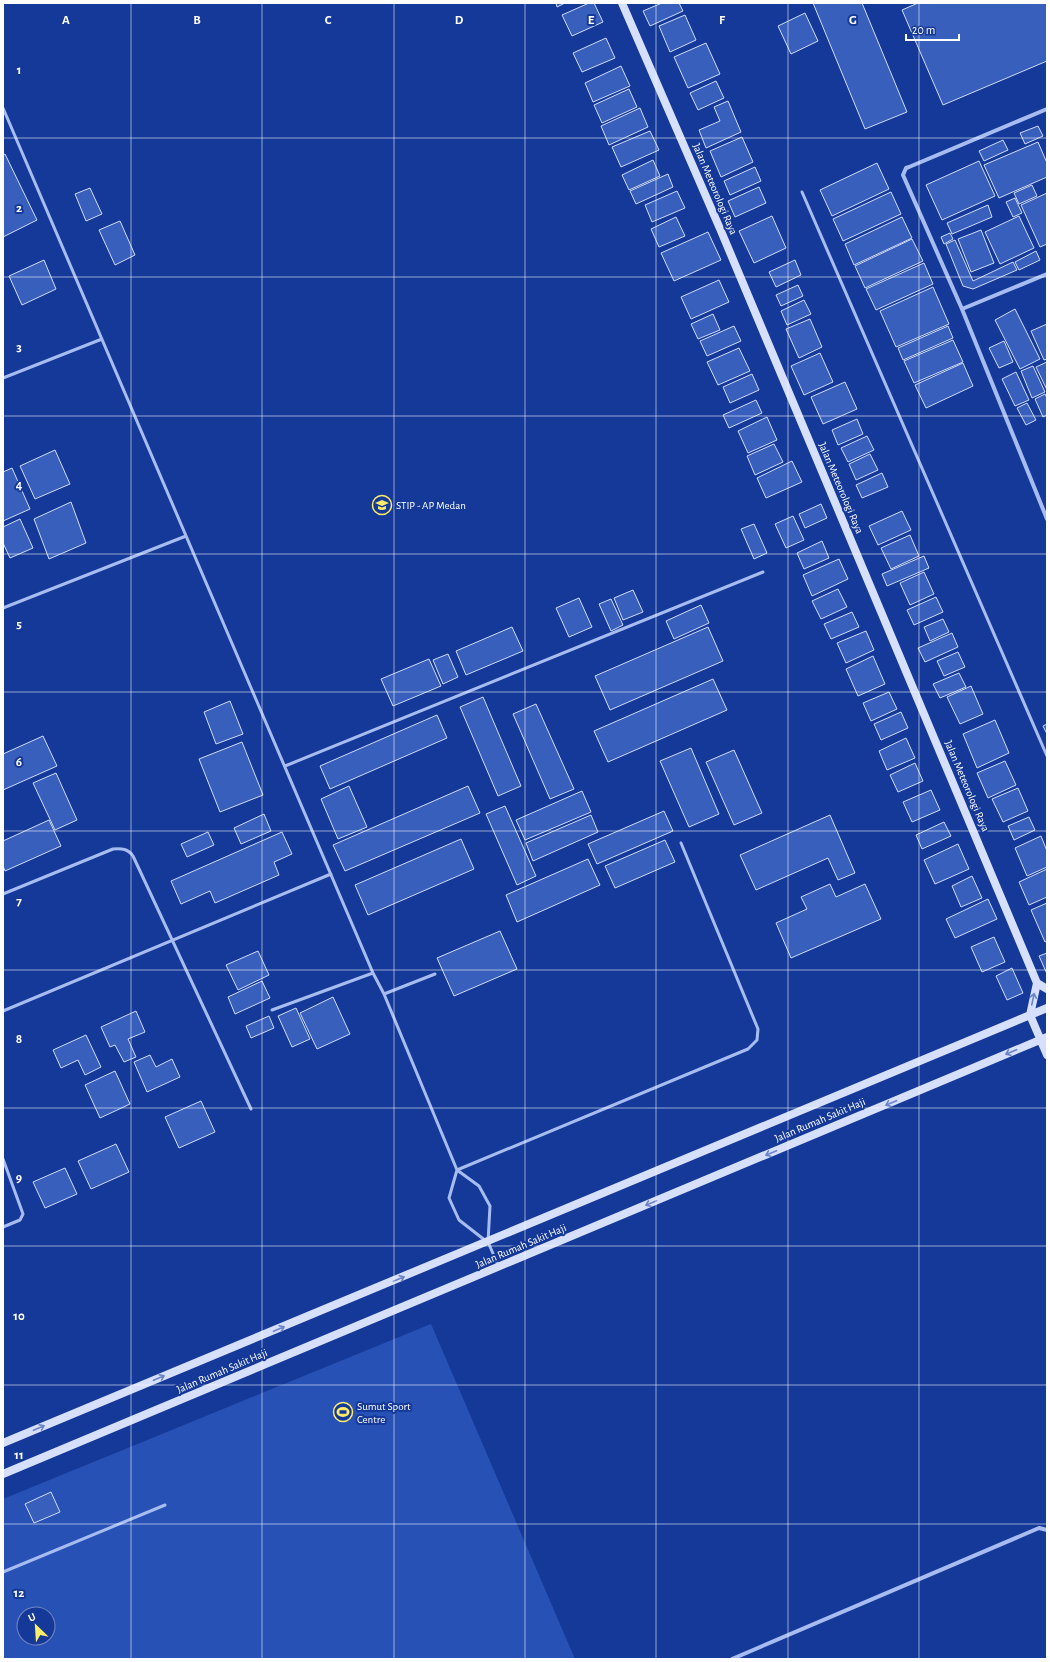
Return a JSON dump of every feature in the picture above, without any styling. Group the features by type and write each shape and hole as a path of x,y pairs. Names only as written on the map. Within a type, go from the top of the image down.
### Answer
{"street":[{"name":"Jalan Meteorologi Raya","path":"622,3 722,232 1037,983"},
{"path":"1047,109 909,167 904,173 904,178 962,309 1047,519"},
{"path":"962,309 1047,274"},
{"path":"1047,989 1037,983 1030,1015 1044,1039 1047,1055"},
{"name":"Jalan Rumah Sakit Haji","path":"3,1443 1047,1008"},
{"name":"Jalan Rumah Sakit Haji","path":"3,1474 1044,1039"},
{"path":"732,1659 1039,1528 1047,1530"}],"lane":[{"path":"3,108 373,973 384,994 457,1170 479,1186 490,1206 488,1242 498,1267"},
{"path":"802,192 1047,756"},
{"path":"3,378 102,339"},
{"path":"3,608 186,536"},
{"path":"285,766 762,572"},
{"path":"457,1170 748,1049 757,1040 758,1029 681,843"},
{"path":"3,894 113,850 129,851 133,856 252,1109"},
{"path":"3,1011 331,874"},
{"path":"272,1010 373,973"},
{"path":"384,994 435,974"},
{"path":"3,1159 23,1214 20,1220 3,1228"},
{"path":"457,1170 449,1198 459,1220 488,1242"},
{"path":"3,1572 165,1505"}],"shaded area":[{"name":"Sumut Sport Centre","path":"431,1324 575,1659 3,1659 3,1499"}],"building":[{"path":"556,3 565,3 557,7"},
{"path":"589,3 594,3 603,22 572,36 562,15"},
{"path":"662,3 679,3 683,11 650,26 643,11"},
{"path":"813,3 862,3 907,112 865,129"},
{"path":"918,3 1047,3 1047,61 943,105 902,10"},
{"path":"805,13 818,41 791,54 778,26"},
{"path":"685,15 696,40 670,52 659,26"},
{"path":"606,38 615,58 582,72 573,53"},
{"path":"706,43 720,74 688,88 674,57"},
{"path":"621,66 630,86 593,102 585,83"},
{"path":"716,81 724,98 698,110 690,93"},
{"path":"629,89 637,107 602,123 594,105"},
{"path":"728,101 741,132 706,148 699,130 720,121 714,107"},
{"path":"640,108 648,127 609,145 601,126"},
{"path":"1038,126 1043,136 1025,144 1020,133"},
{"path":"650,131 659,150 621,167 612,147"},
{"path":"742,137 753,162 721,177 710,151"},
{"path":"1003,140 1008,150 984,161 979,151"},
{"path":"1038,142 1047,163 1047,177 999,198 984,165"},
{"path":"5,154 37,220 3,237 3,155"},
{"path":"653,160 660,176 629,190 622,175"},
{"path":"979,161 995,196 942,220 926,185"},
{"path":"877,163 889,189 832,216 820,190"},
{"path":"755,167 761,181 730,195 724,181"},
{"path":"668,174 673,187 636,204 630,191"},
{"path":"1032,185 1037,196 1019,204 1014,193"},
{"path":"759,187 766,203 735,217 728,201"},
{"path":"90,188 102,214 86,221 75,194"},
{"path":"677,191 685,208 652,222 645,205"},
{"path":"891,192 901,214 843,241 833,219"},
{"path":"1047,193 1047,244 1040,247 1021,205"},
{"path":"1015,198 1022,213 1013,217 1006,202"},
{"path":"988,205 992,217 952,234 947,223"},
{"path":"772,216 786,248 754,263 739,231"},
{"path":"1019,216 1034,248 1000,264 985,232"},
{"path":"676,217 685,236 659,247 651,229"},
{"path":"902,217 912,238 854,265 845,244"},
{"path":"120,221 135,255 115,265 99,230"},
{"path":"981,230 994,263 971,272 958,239"},
{"path":"708,232 721,260 674,281 661,253"},
{"path":"950,233 953,239 944,244 941,237"},
{"path":"912,239 923,261 865,288 855,266"},
{"path":"955,240 973,281 1013,262 1017,270 973,289 963,286 946,244"},
{"path":"1036,251 1040,260 1019,270 1015,262"},
{"path":"44,260 56,289 22,305 9,276"},
{"path":"795,260 801,275 776,287 769,272"},
{"path":"924,263 933,284 876,310 866,289"},
{"path":"719,280 729,302 691,319 681,297"},
{"path":"798,285 803,296 781,306 776,295"},
{"path":"933,287 949,324 896,347 880,311"},
{"path":"804,300 811,314 787,325 781,311"},
{"path":"1015,309 1040,359 1020,369 995,320"},
{"path":"713,314 720,330 698,339 691,324"},
{"path":"810,319 822,347 799,358 786,329"},
{"path":"1047,324 1047,359 1044,360 1031,331"},
{"path":"734,326 741,341 707,356 700,341"},
{"path":"948,326 953,338 903,360 898,348"},
{"path":"953,340 963,362 914,383 904,361"},
{"path":"1004,341 1013,362 999,368 989,348"},
{"path":"739,348 750,371 718,385 707,362"},
{"path":"820,353 833,382 804,395 791,366"},
{"path":"1047,362 1047,390 1036,367"},
{"path":"963,363 973,386 926,408 915,385"},
{"path":"1033,366 1045,392 1032,398 1021,371"},
{"path":"1016,372 1029,400 1015,406 1002,379"},
{"path":"752,374 759,390 730,403 723,387"},
{"path":"845,382 857,409 823,424 811,397"},
{"path":"1045,394 1047,398 1047,415 1043,417 1035,399"},
{"path":"756,400 762,413 729,428 723,415"},
{"path":"1027,403 1036,420 1026,425 1017,408"},
{"path":"767,417 777,440 748,453 738,431"},
{"path":"857,419 863,434 838,445 832,430"},
{"path":"867,436 874,450 848,462 841,448"},
{"path":"774,444 783,462 755,475 747,456"},
{"path":"55,450 70,484 35,499 20,466"},
{"path":"870,454 878,470 856,480 849,464"},
{"path":"792,461 802,482 766,498 757,478"},
{"path":"12,468 30,509 3,521 3,472"},
{"path":"882,473 888,487 862,498 856,485"},
{"path":"71,502 86,543 49,559 34,519"},
{"path":"821,504 827,518 805,528 799,514"},
{"path":"902,511 911,530 878,545 869,526"},
{"path":"793,516 804,540 786,548 775,524"},
{"path":"20,519 33,548 10,558 3,543 3,527"},
{"path":"754,524 767,553 754,559 741,529"},
{"path":"910,535 919,556 891,569 881,548"},
{"path":"822,541 829,558 804,569 797,553"},
{"path":"924,556 929,568 887,586 882,574"},
{"path":"839,559 848,579 812,596 803,575"},
{"path":"924,572 934,594 910,605 900,583"},
{"path":"838,589 847,607 821,619 812,601"},
{"path":"633,590 643,612 623,620 614,598"},
{"path":"936,597 943,612 914,625 907,610"},
{"path":"579,598 592,627 569,637 556,608"},
{"path":"611,599 623,625 611,631 599,604"},
{"path":"701,605 709,623 674,639 666,621"},
{"path":"852,612 859,627 831,639 824,624"},
{"path":"943,619 949,632 930,641 924,627"},
{"path":"512,627 523,651 466,675 456,651"},
{"path":"708,627 723,661 610,710 595,676"},
{"path":"866,631 874,650 846,663 837,643"},
{"path":"952,633 958,647 925,662 918,648"},
{"path":"958,652 965,667 944,676 937,661"},
{"path":"448,654 458,677 443,684 433,660"},
{"path":"873,656 885,684 858,696 846,669"},
{"path":"429,659 441,686 393,706 381,679"},
{"path":"959,673 966,687 940,698 933,684"},
{"path":"713,679 727,710 608,762 594,731"},
{"path":"971,686 983,714 960,724 947,697"},
{"path":"889,692 897,709 871,721 863,703"},
{"path":"483,697 521,786 498,796 460,707"},
{"path":"230,701 243,734 216,744 204,712"},
{"path":"536,704 574,789 550,799 513,714"},
{"path":"901,712 908,728 881,740 874,724"},
{"path":"437,715 447,738 330,789 320,766"},
{"path":"995,720 1009,753 977,768 963,734"},
{"path":"1047,724 1047,734 1043,726"},
{"path":"43,736 57,766 3,790 3,754"},
{"path":"906,738 915,758 887,770 879,751"},
{"path":"242,742 263,795 220,812 199,759"},
{"path":"691,748 719,814 689,827 660,761"},
{"path":"734,750 762,813 734,825 706,762"},
{"path":"1005,761 1016,785 988,798 977,773"},
{"path":"915,763 923,781 898,792 890,775"},
{"path":"56,773 77,820 55,830 33,783"},
{"path":"349,786 367,827 338,839 321,799"},
{"path":"468,786 480,813 345,871 333,845"},
{"path":"1018,788 1028,811 1003,822 992,799"},
{"path":"931,790 940,810 912,822 903,802"},
{"path":"582,791 591,812 525,840 516,820"},
{"path":"505,806 536,876 517,885 486,814"},
{"path":"664,811 673,831 597,864 588,844"},
{"path":"264,814 271,831 241,844 234,828"},
{"path":"591,815 598,832 533,861 526,843"},
{"path":"830,815 855,873 838,880 828,858 756,890 740,855"},
{"path":"1029,817 1035,830 1014,840 1008,826"},
{"path":"49,820 61,846 5,871 3,866 3,841"},
{"path":"944,822 951,836 922,849 916,835"},
{"path":"208,832 214,845 187,857 181,844"},
{"path":"282,832 292,854 274,862 279,875 215,903 210,891 181,904 171,881"},
{"path":"1041,836 1047,851 1047,867 1027,876 1015,848"},
{"path":"461,839 474,869 368,915 355,885"},
{"path":"665,840 675,862 615,888 605,866"},
{"path":"958,844 969,869 935,884 924,860"},
{"path":"588,859 600,885 517,922 506,895"},
{"path":"1047,869 1047,897 1029,905 1019,882"},
{"path":"972,876 982,898 961,907 952,886"},
{"path":"830,884 836,897 865,884 881,919 791,958 776,923 807,909 801,897"},
{"path":"988,899 997,919 955,938 946,919"},
{"path":"1047,903 1047,941 1045,942 1031,910"},
{"path":"500,931 517,969 454,996 437,958"},
{"path":"994,937 1005,962 982,972 971,947"},
{"path":"258,951 269,975 238,990 226,965"},
{"path":"1047,953 1047,974 1039,956"},
{"path":"1012,968 1023,993 1007,1000 996,976"},
{"path":"262,981 270,998 235,1014 228,997"},
{"path":"333,997 350,1034 317,1049 300,1013"},
{"path":"296,1008 310,1039 292,1047 278,1016"},
{"path":"136,1011 145,1032 128,1039 136,1057 124,1062 115,1045 110,1047 101,1027"},
{"path":"269,1016 274,1028 251,1038 246,1026"},
{"path":"86,1035 101,1067 85,1075 78,1060 61,1068 53,1050"},
{"path":"150,1055 156,1067 172,1059 180,1077 147,1092 134,1062"},
{"path":"115,1071 130,1104 100,1118 85,1085"},
{"path":"201,1101 215,1132 179,1148 165,1117"},
{"path":"116,1144 129,1172 91,1189 78,1161"},
{"path":"65,1168 77,1194 45,1208 33,1182"},
{"path":"51,1492 60,1512 34,1523 25,1504"}],"place":[{"name":"STIP - AP Medan","path":"382,505"},
{"name":"Sumut Sport Centre","path":"343,1412"}]}
